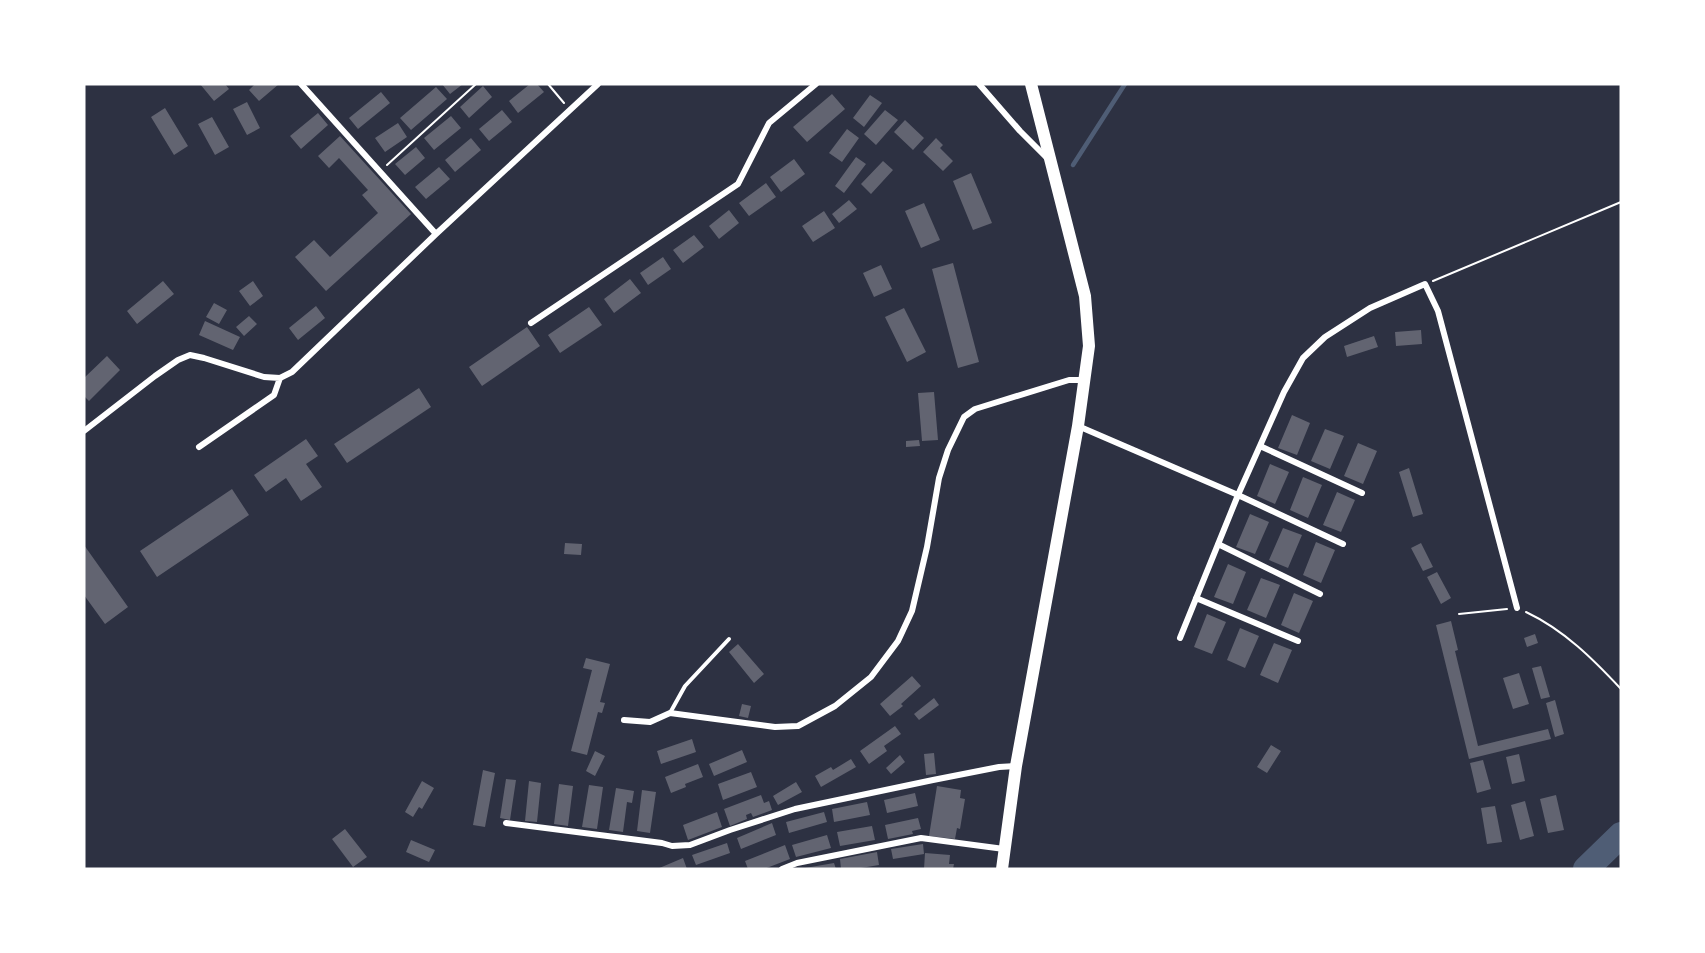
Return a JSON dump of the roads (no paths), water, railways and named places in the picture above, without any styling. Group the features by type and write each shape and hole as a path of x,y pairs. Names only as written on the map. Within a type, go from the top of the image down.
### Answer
{"main road":[{"path":"1002,869 1016,766 1078,426 1089,346 1085,297 1031,84"}],"street":[{"path":"301,84 436,234"},
{"path":"84,431 155,376 178,360 190,355 264,377 280,378 292,372 598,84"},
{"path":"531,323 738,184 769,123 816,84"},
{"path":"979,84 1050,161"},
{"path":"1180,638 1238,495 1284,392 1303,358 1325,338 1370,308 1425,284 1438,311 1517,608"},
{"path":"199,447 274,395 280,378"},
{"path":"624,720 650,722 670,713 775,727 798,726 835,706 871,677 898,641 912,611 939,478 948,450 964,417 975,409 1068,380 1085,380"},
{"path":"1078,426 1238,495 1343,544"},
{"path":"1260,446 1362,493"},
{"path":"1218,544 1320,594"},
{"path":"1196,598 1298,641"},
{"path":"506,823 672,846 690,845 795,809 999,767 1016,766"},
{"path":"782,869 797,863 921,838 1005,849"}],"lane":[{"path":"670,713 684,686 729,639"}],"waterway":[{"path":"1073,165 1125,84"},
{"path":"1586,869 1621,835"}]}
